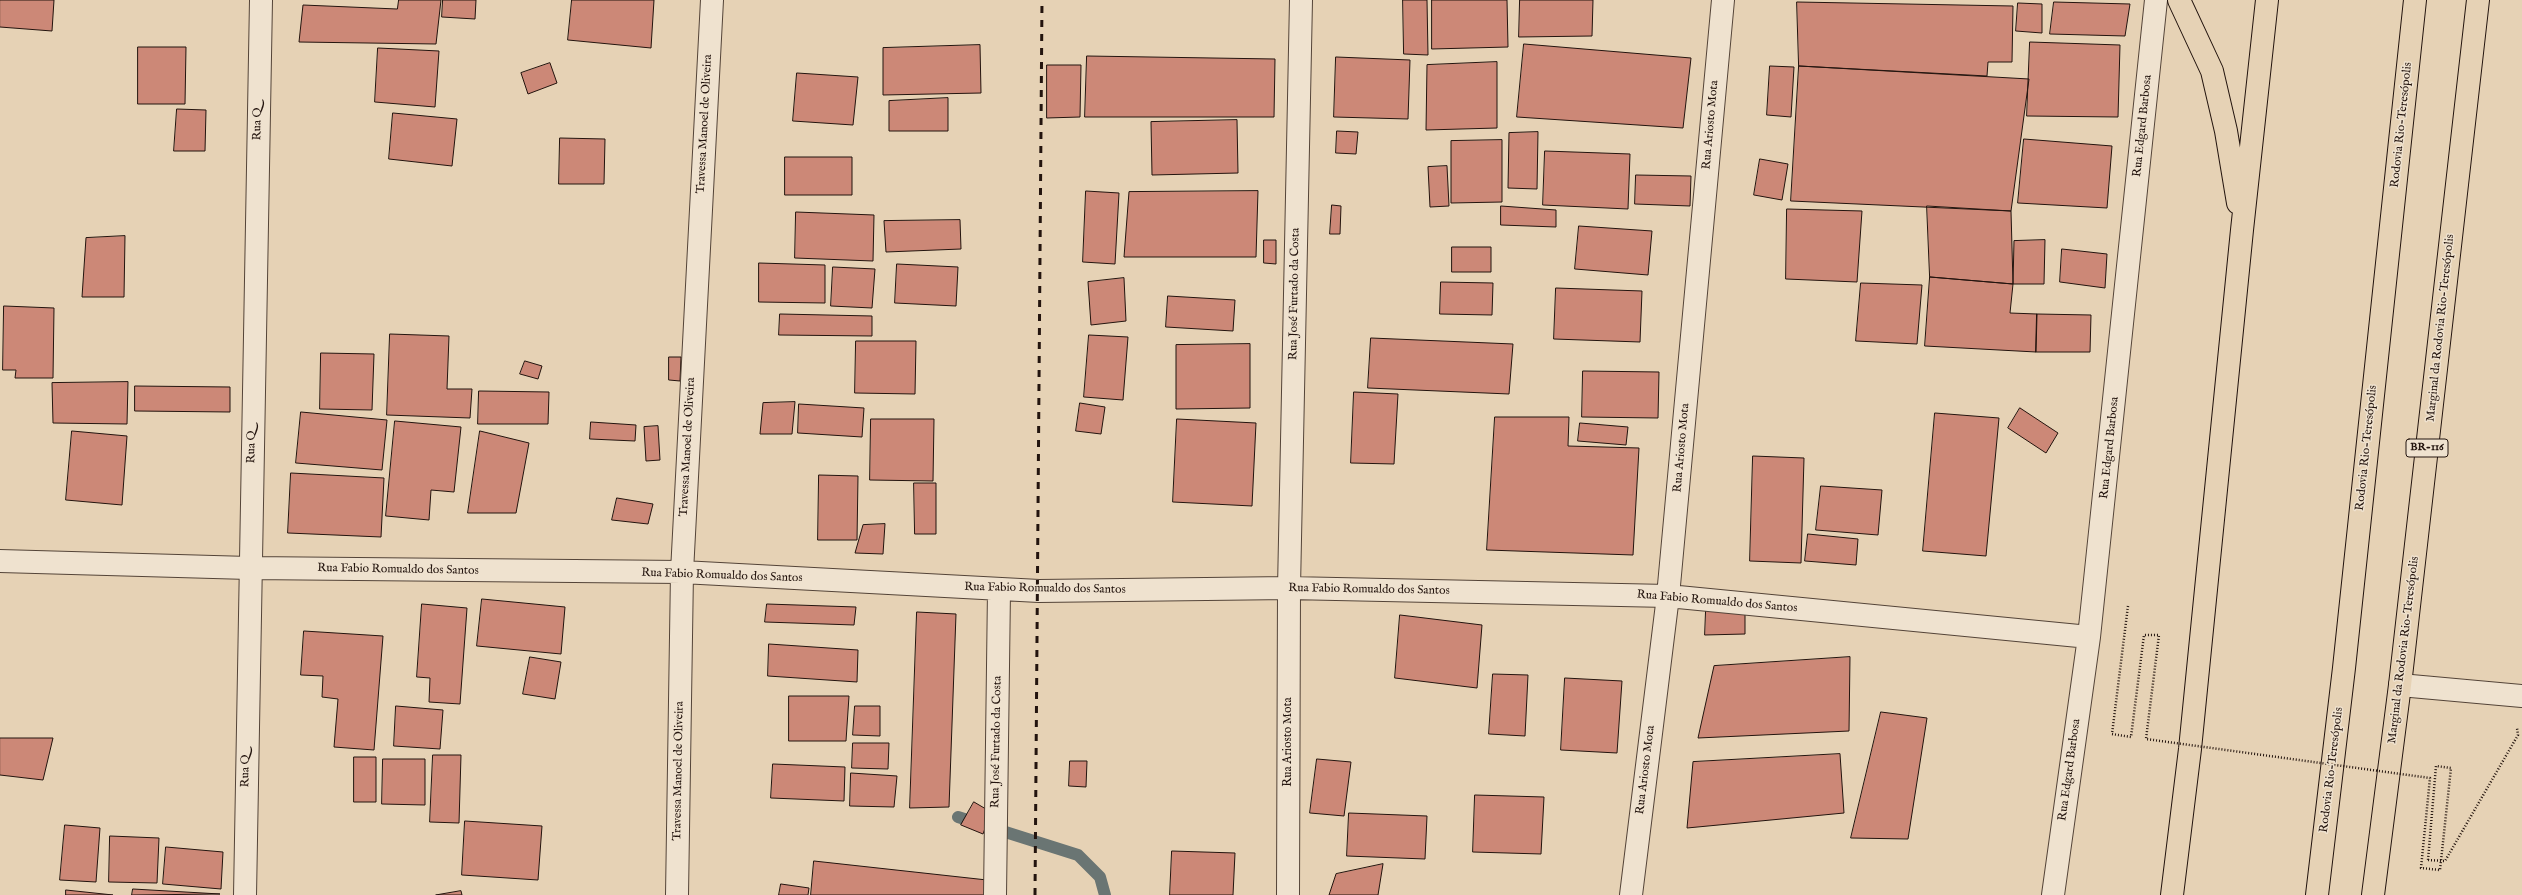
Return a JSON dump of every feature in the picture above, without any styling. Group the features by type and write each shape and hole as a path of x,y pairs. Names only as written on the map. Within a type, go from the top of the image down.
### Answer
{"main road":[{"path":"2179,0 2212,71 2226,131 2242,230"},
{"path":"2172,895 2190,749 2242,230 2267,0"},
{"name":"Rodovia Rio-Teresópolis","path":"2317,895 2344,661 2415,0"},
{"name":"Marginal da Rodovia Rio-Teresópolis","path":"2373,895 2400,685 2478,0"}],"street":[{"name":"Rua Q","path":"245,895 249,568 261,0"},
{"name":"Travessa Manoel de Oliveira","path":"677,895 682,572 712,0"},
{"name":"Rua José Furtado da Costa","path":"1289,588 1301,0"},
{"name":"Rua Ariosto Mota","path":"1631,895 1668,596 1724,0"},
{"name":"Rua Edgard Barbosa","path":"2053,895 2089,636 2156,0"},
{"name":"Rua Fabio Romualdo dos Santos","path":"0,561 249,568 682,572 999,590 1289,588 1668,596 2089,636"},
{"name":"Rua Ariosto Mota","path":"1288,895 1289,588"},
{"name":"Rua José Furtado da Costa","path":"995,895 999,590"},
{"path":"2400,685 2516,695"}],"path":[{"path":"2128,606 2112,734 2131,737 2144,634 2159,636 2146,739 2430,778 2421,868 2440,870 2450,768 2436,766 2428,860 2445,861 2518,735 2516,695"}],"building":[{"path":"0,0 54,0 52,31 0,27"},
{"path":"399,0 441,0 436,44 299,42 303,5 397,9"},
{"path":"443,0 476,0 475,19 442,17"},
{"path":"572,0 654,0 651,48 568,40"},
{"path":"1403,0 1427,0 1428,55 1404,54"},
{"path":"1432,0 1507,0 1508,47 1432,49"},
{"path":"1520,0 1593,0 1592,36 1519,37"},
{"path":"1797,2 2013,6 2012,62 1988,62 1987,76 1799,66"},
{"path":"2054,2 2130,4 2125,36 2050,34"},
{"path":"2018,3 2042,4 2042,33 2016,31"},
{"path":"2030,42 2120,45 2118,117 2027,116"},
{"path":"1524,44 1691,58 1683,128 1517,117"},
{"path":"980,45 981,93 883,95 883,48"},
{"path":"138,47 186,47 185,104 138,104"},
{"path":"378,48 439,51 435,107 375,102"},
{"path":"1087,56 1275,59 1274,117 1085,117"},
{"path":"1336,57 1410,60 1408,119 1334,117"},
{"path":"1497,62 1497,128 1426,130 1427,65"},
{"path":"550,63 557,83 528,94 521,73"},
{"path":"1047,65 1081,65 1080,117 1047,118"},
{"path":"1770,66 1794,67 1791,117 1767,115"},
{"path":"1799,66 2029,79 2011,211 1791,201"},
{"path":"797,73 858,77 853,125 793,121"},
{"path":"948,98 948,131 889,131 889,101"},
{"path":"177,109 206,110 205,151 174,151"},
{"path":"393,113 457,119 452,166 389,159"},
{"path":"1237,120 1238,173 1152,175 1151,122"},
{"path":"1337,131 1358,132 1356,154 1336,153"},
{"path":"1538,132 1537,189 1508,188 1509,133"},
{"path":"560,138 605,139 604,184 559,184"},
{"path":"2024,139 2112,146 2107,208 2018,203"},
{"path":"1502,140 1502,202 1451,203 1451,141"},
{"path":"1545,151 1630,154 1628,209 1543,205"},
{"path":"785,157 852,157 852,195 785,195"},
{"path":"1760,159 1788,164 1782,200 1754,195"},
{"path":"1447,166 1449,206 1430,207 1428,167"},
{"path":"1636,175 1691,176 1690,206 1635,204"},
{"path":"1086,191 1119,193 1115,264 1083,262"},
{"path":"1258,191 1256,257 1124,257 1129,192"},
{"path":"1332,205 1341,206 1340,234 1330,234"},
{"path":"1501,206 1556,210 1556,227 1501,225"},
{"path":"1927,206 2011,211 2013,284 1930,277"},
{"path":"1787,209 1862,211 1857,282 1786,279"},
{"path":"796,212 874,215 873,261 795,258"},
{"path":"960,220 961,249 886,252 884,221"},
{"path":"1579,226 1652,231 1648,275 1575,269"},
{"path":"125,236 124,297 82,297 86,238"},
{"path":"1264,240 1276,240 1276,264 1264,263"},
{"path":"2045,240 2044,284 2013,284 2014,241"},
{"path":"1452,247 1491,247 1491,272 1452,272"},
{"path":"2062,249 2107,254 2105,288 2060,282"},
{"path":"759,263 825,265 825,303 759,302"},
{"path":"897,264 958,267 956,306 895,303"},
{"path":"833,267 875,269 872,308 831,306"},
{"path":"1930,277 2013,284 2010,313 2037,314 2036,352 1925,346"},
{"path":"1124,278 1126,321 1091,325 1088,282"},
{"path":"1441,282 1493,283 1492,315 1440,314"},
{"path":"1861,283 1922,285 1917,344 1856,341"},
{"path":"1556,288 1642,291 1640,342 1554,339"},
{"path":"1168,296 1235,300 1233,331 1166,327"},
{"path":"4,306 54,308 53,378 15,378 16,370 3,370"},
{"path":"780,314 872,316 872,336 779,335"},
{"path":"2037,314 2091,315 2090,352 2036,352"},
{"path":"390,334 449,336 447,389 472,389 470,418 387,415"},
{"path":"1089,335 1128,337 1123,400 1084,397"},
{"path":"1371,338 1513,344 1509,394 1368,388"},
{"path":"856,341 916,341 915,394 855,393"},
{"path":"1250,344 1250,408 1176,409 1176,345"},
{"path":"321,353 374,354 372,410 320,409"},
{"path":"669,357 681,357 680,381 669,380"},
{"path":"525,361 542,366 538,379 520,374"},
{"path":"1583,371 1659,372 1658,418 1582,417"},
{"path":"128,382 127,424 53,423 52,383"},
{"path":"135,386 230,387 230,412 135,411"},
{"path":"479,391 549,392 548,424 478,424"},
{"path":"1354,392 1398,394 1394,464 1351,463"},
{"path":"795,402 792,434 760,434 763,403"},
{"path":"1080,403 1105,407 1101,434 1076,431"},
{"path":"799,404 864,408 862,437 798,433"},
{"path":"2020,408 2058,433 2046,453 2008,428"},
{"path":"301,412 387,420 382,470 296,463"},
{"path":"1935,413 1999,418 1986,556 1923,551"},
{"path":"1495,417 1569,417 1568,446 1639,448 1633,555 1487,550"},
{"path":"871,419 934,419 933,481 870,480"},
{"path":"1177,419 1256,423 1252,506 1173,502"},
{"path":"395,421 461,427 454,492 431,490 429,520 386,516"},
{"path":"591,422 636,425 635,441 590,439"},
{"path":"1580,423 1628,427 1626,445 1578,441"},
{"path":"658,426 660,460 646,461 644,427"},
{"path":"72,431 127,436 122,505 66,500"},
{"path":"480,431 529,443 516,513 468,513"},
{"path":"1753,456 1804,458 1801,563 1750,561"},
{"path":"291,473 384,478 381,537 288,533"},
{"path":"819,475 858,476 857,540 818,540"},
{"path":"914,483 936,483 936,534 915,534"},
{"path":"1821,486 1882,490 1878,535 1816,530"},
{"path":"617,498 653,504 648,524 612,520"},
{"path":"885,524 883,554 855,553 863,525"},
{"path":"1808,534 1858,539 1856,565 1805,561"},
{"path":"482,599 565,607 561,654 477,646"},
{"path":"422,604 467,608 460,704 429,702 430,678 417,677"},
{"path":"767,604 856,607 854,625 765,622"},
{"path":"1706,610 1745,612 1745,634 1705,635"},
{"path":"917,612 956,614 949,807 910,808"},
{"path":"1400,615 1482,625 1477,688 1395,678"},
{"path":"304,631 383,636 374,750 334,747 338,699 322,697 323,676 301,675"},
{"path":"769,644 858,650 857,682 768,676"},
{"path":"530,657 561,662 555,699 523,694"},
{"path":"1850,657 1849,731 1698,738 1714,666"},
{"path":"1493,674 1528,675 1525,736 1489,734"},
{"path":"1565,678 1622,681 1617,753 1561,750"},
{"path":"789,696 849,696 846,741 789,741"},
{"path":"396,706 443,710 440,749 394,746"},
{"path":"855,706 880,706 880,736 853,735"},
{"path":"1881,712 1927,718 1908,839 1851,838"},
{"path":"0,738 53,738 43,780 0,775"},
{"path":"853,743 889,743 888,769 852,768"},
{"path":"1840,754 1844,813 1687,828 1693,762"},
{"path":"433,755 461,755 459,823 430,822"},
{"path":"354,757 376,757 376,802 354,802"},
{"path":"383,759 425,759 425,805 382,804"},
{"path":"1317,759 1351,762 1344,816 1310,813"},
{"path":"1070,761 1087,761 1086,787 1069,786"},
{"path":"773,764 845,767 844,801 771,798"},
{"path":"851,773 897,776 894,807 850,806"},
{"path":"1475,795 1544,797 1541,854 1473,852"},
{"path":"974,802 991,812 983,834 961,825"},
{"path":"1349,813 1427,816 1425,859 1347,856"},
{"path":"465,821 542,826 538,880 462,875"},
{"path":"65,825 100,828 96,882 60,880"},
{"path":"110,836 159,838 157,883 109,882"},
{"path":"166,847 223,852 221,889 163,884"},
{"path":"1172,851 1235,853 1233,895 1170,895"},
{"path":"814,861 987,880 985,895 811,895"},
{"path":"1383,864 1378,895 1329,895 1336,874"},
{"path":"781,884 809,888 808,895 779,895"},
{"path":"133,889 220,894 132,895"},
{"path":"66,890 113,895 66,895"},
{"path":"461,891 462,895 436,895"}],"waterway":[{"path":"958,817 1078,855 1100,877 1105,895"}],"railway":[{"path":"1035,895 1042,0"}]}
